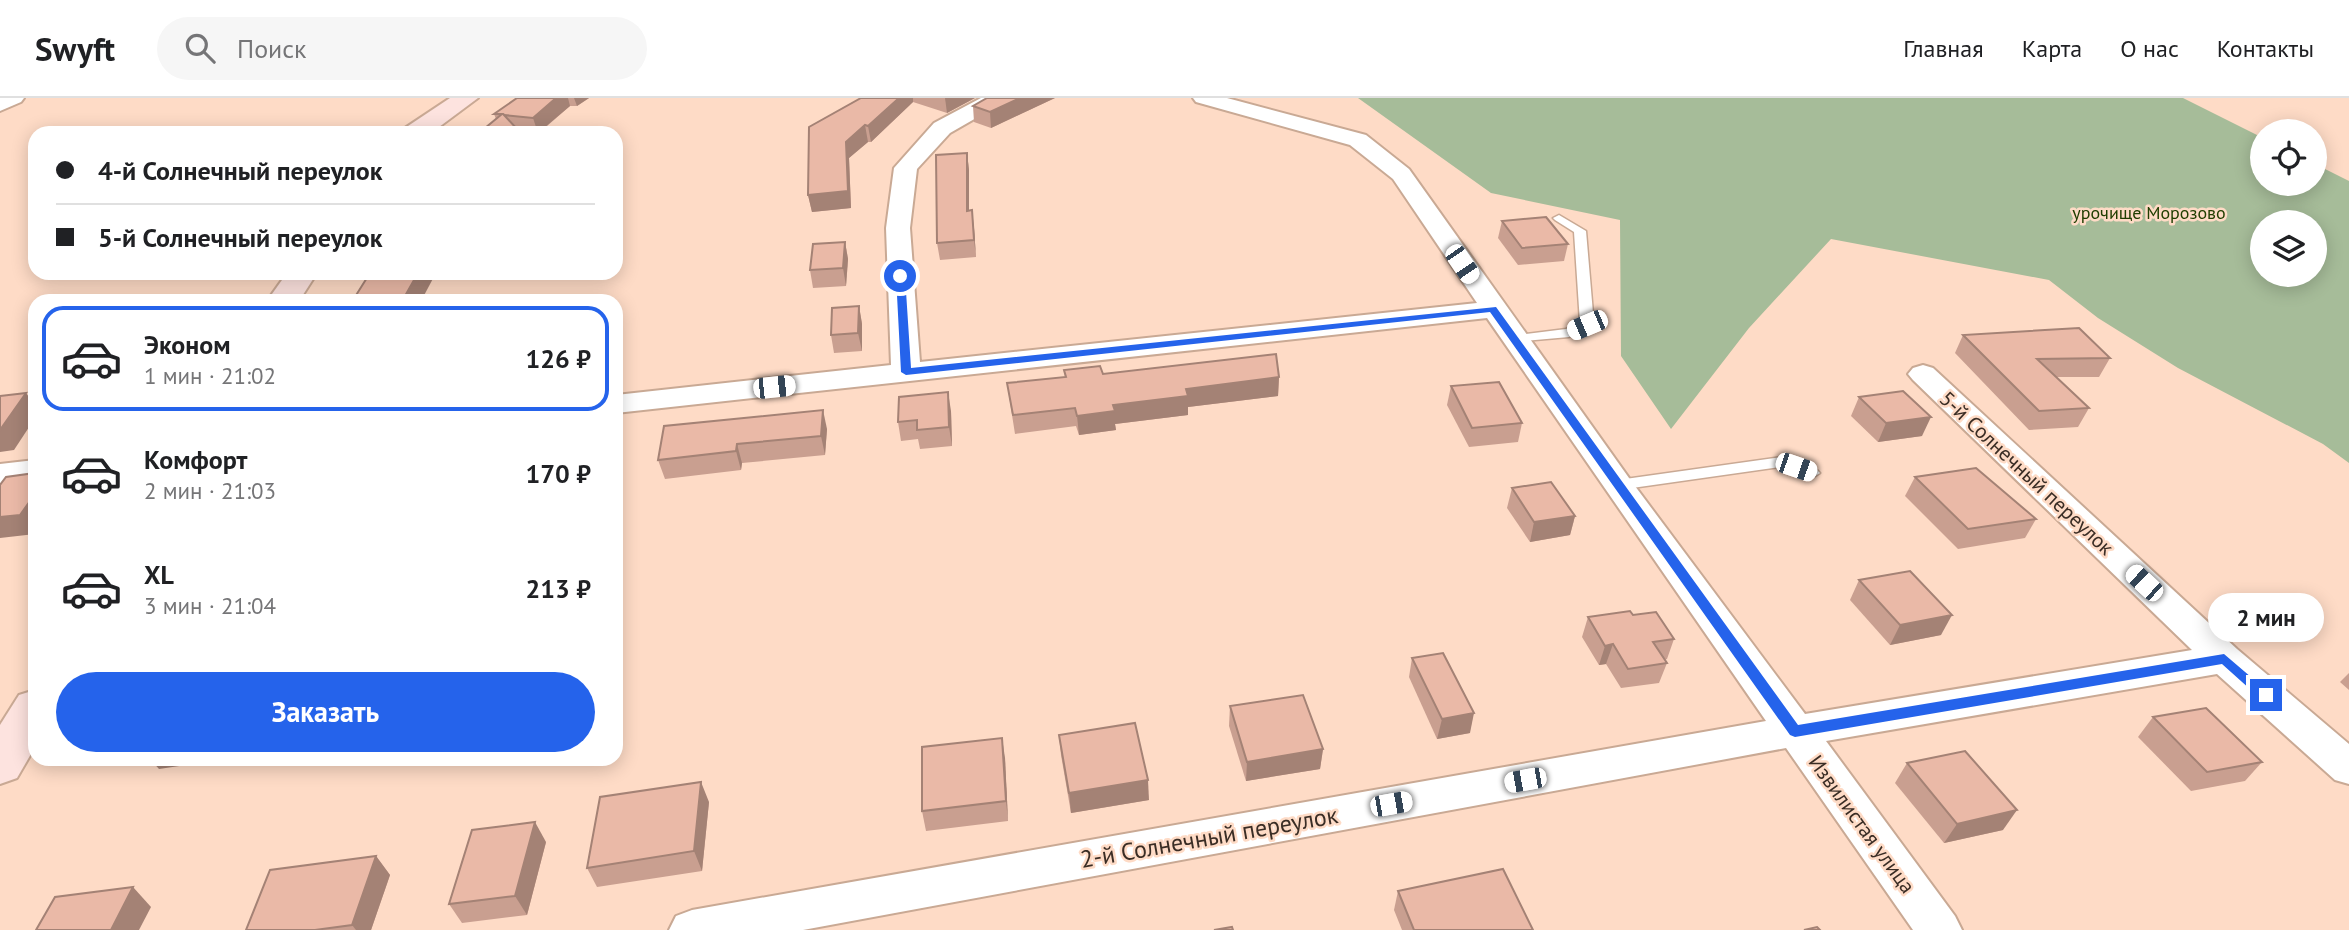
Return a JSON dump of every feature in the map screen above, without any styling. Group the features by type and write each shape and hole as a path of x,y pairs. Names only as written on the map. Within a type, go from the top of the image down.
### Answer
{"street":[{"path":"0,105 14,98"},
{"path":"424,126 466,98"},
{"path":"906,372 898,228 906,168 942,128 997,98"},
{"name":"Извилистая улица","path":"1203,98 1358,140 1401,174 1618,485 1939,930"},
{"path":"623,403 1493,309"},
{"name":"5-й Солнечный переулок","path":"1923,374 2224,659 2349,768"},
{"path":"0,474 28,471"},
{"name":"2-й Солнечный переулок","path":"692,930 1795,731 2224,659"},
{"path":"0,765 28,719"}],"lane":[{"path":"1516,339 1569,333 1587,325 1580,230 1559,218"},
{"path":"1618,485 1781,462 1812,472"}],"green space":[{"name":"урочище Морозово","path":"1358,98 2183,98 2250,132 2250,196 2327,196 2327,170 2349,181 2349,463 2323,444 2178,368 2098,318 2049,280 1831,239 1749,328 1671,429 1621,356 1620,220 1491,193"}],"building":[{"path":"517,98 556,98 533,118 504,115 514,126 487,126 502,114 494,114"},
{"path":"861,98 899,98 846,142 848,191 808,195 809,127"},
{"path":"987,98 1020,98 990,112 973,106"},
{"path":"967,153 967,211 972,210 974,240 937,243 936,155"},
{"path":"1546,217 1568,244 1522,248 1502,221"},
{"path":"845,242 843,268 810,270 813,244"},
{"path":"366,280 414,280 406,294 357,294"},
{"path":"859,306 858,333 831,335 832,308"},
{"path":"2079,328 2110,358 2037,359 2089,408 2039,411 1963,335"},
{"path":"1276,354 1279,377 1186,389 1188,396 1113,405 1115,411 1077,416 1075,408 1013,415 1007,383 1066,377 1064,370 1100,366 1103,374"},
{"path":"1499,382 1522,423 1472,428 1451,386"},
{"path":"1903,391 1931,417 1886,423 1859,397"},
{"path":"948,392 949,427 917,430 917,420 898,422 899,397"},
{"path":"26,393 0,430 0,396"},
{"path":"823,410 821,436 737,444 736,451 658,460 664,426"},
{"path":"1976,468 2036,519 1968,529 1915,477"},
{"path":"28,474 28,504 20,515 0,517 0,485 6,477"},
{"path":"1551,482 1575,516 1534,522 1512,488"},
{"path":"1910,571 1952,615 1900,625 1859,580"},
{"path":"1630,611 1633,615 1656,612 1674,639 1653,642 1667,663 1628,669 1613,644 1605,646 1588,617"},
{"path":"1443,653 1474,713 1442,719 1412,658"},
{"path":"1303,695 1323,749 1247,762 1230,706"},
{"path":"2206,708 2262,762 2207,772 2153,717"},
{"path":"1135,723 1148,780 1069,793 1059,735"},
{"path":"1002,738 1006,801 922,811 922,747"},
{"path":"1965,751 2017,810 1957,824 1907,763"},
{"path":"701,782 694,851 587,868 600,797"},
{"path":"535,822 515,896 449,904 472,830"},
{"path":"376,856 352,925 315,930 246,930 270,870"},
{"path":"1503,869 1533,930 1414,930 1398,891"},
{"path":"133,887 111,930 36,930 55,897"}],"route":[{"path":"900,276 906,372 1493,309 1795,731 2224,659 2266,695"}]}
